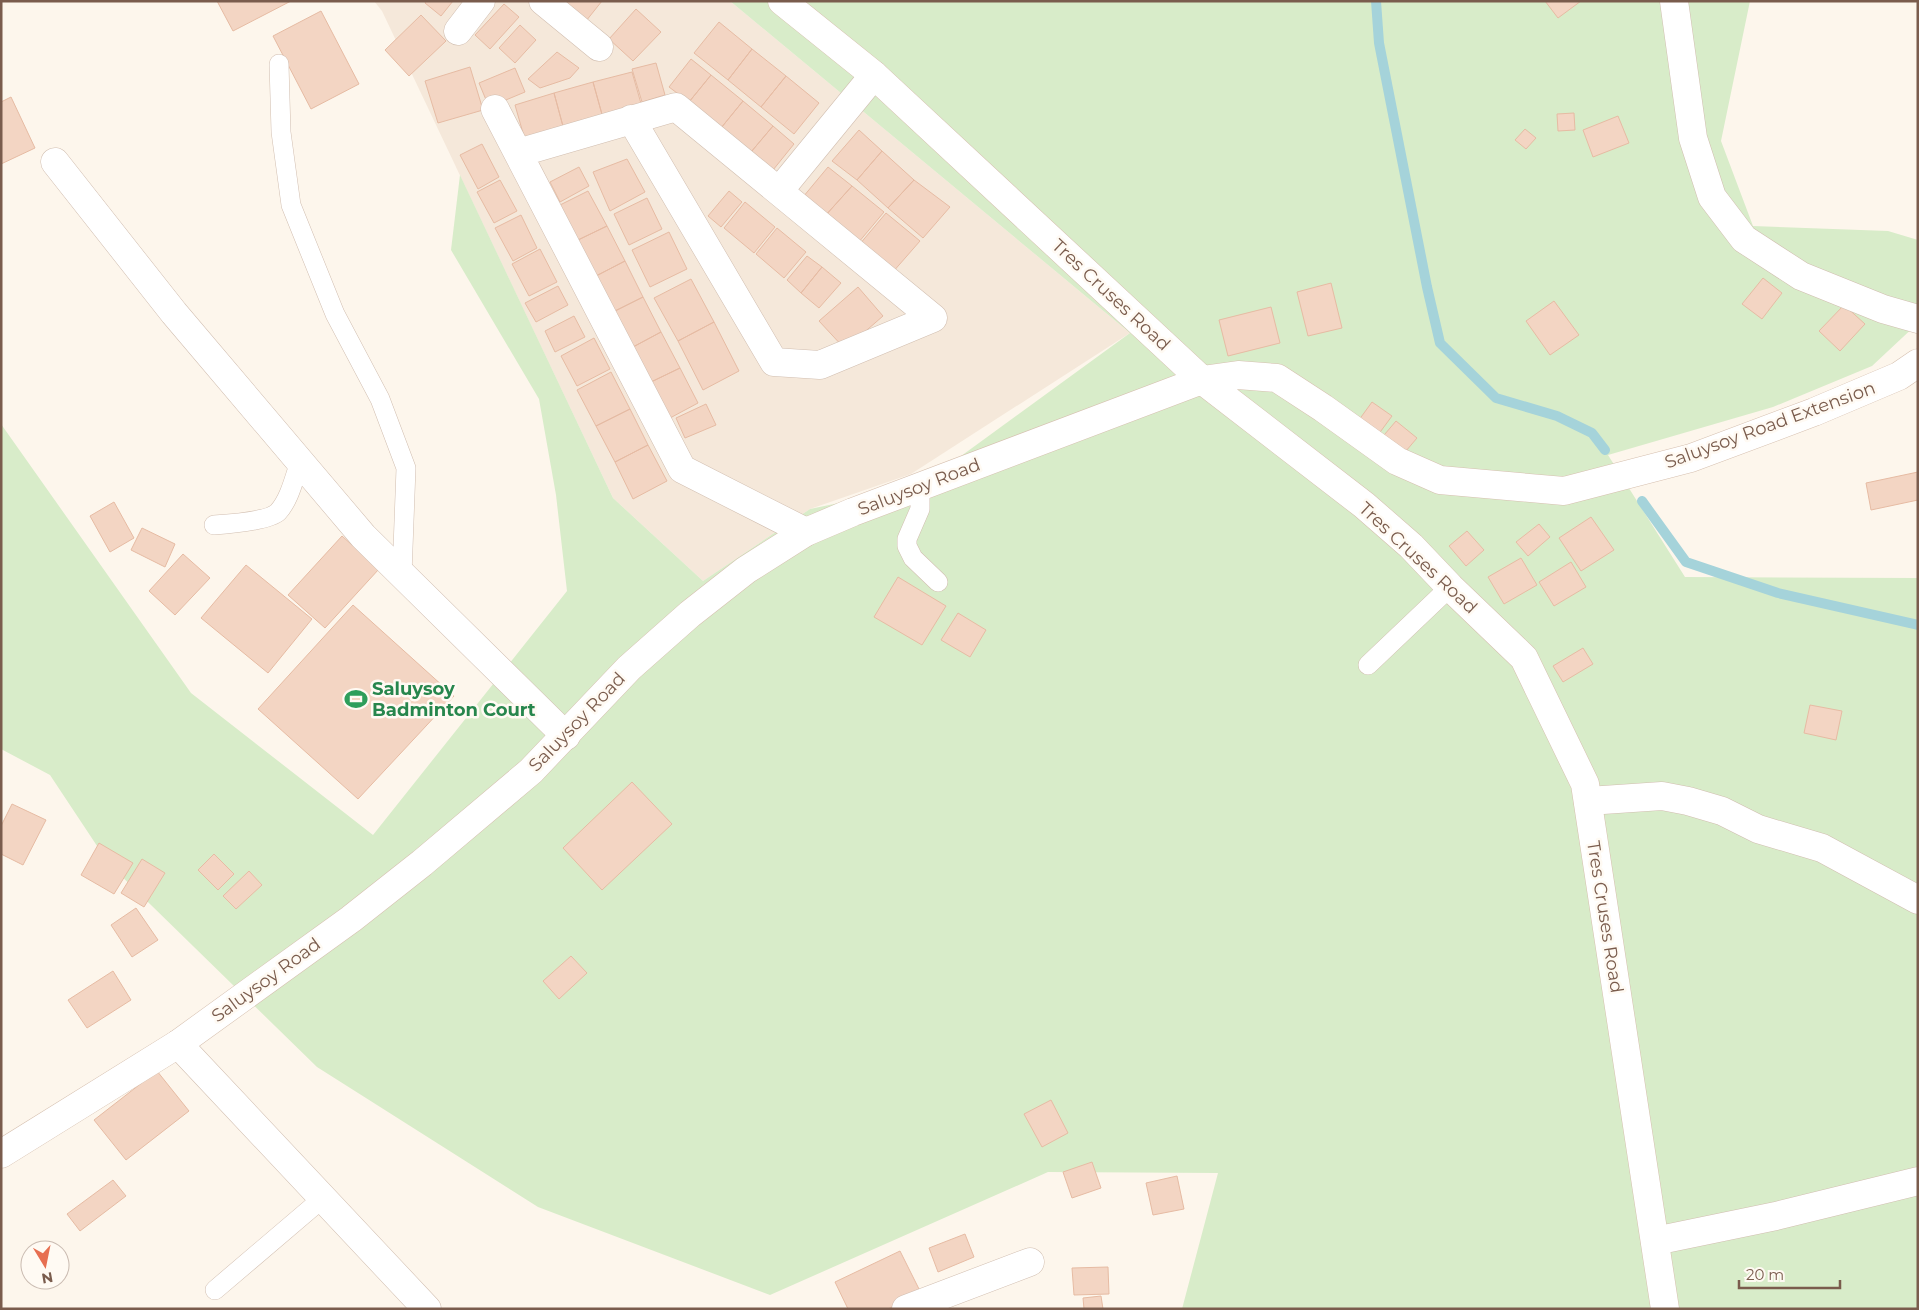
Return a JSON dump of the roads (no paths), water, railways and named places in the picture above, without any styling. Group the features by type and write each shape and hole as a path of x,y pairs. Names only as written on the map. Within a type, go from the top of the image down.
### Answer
{"street":[{"path":"458,31 480,1"},
{"path":"543,1 598,47"},
{"name":"Tres Cruses Road","path":"782,1 874,76 1202,380 1364,505 1411,546 1450,587 1524,658 1585,784 1665,1309"},
{"path":"1674,1 1693,138 1712,197 1744,239 1801,276 1883,309 1918,319"},
{"path":"779,191 874,76"},
{"path":"518,153 676,106 933,318 820,365 774,362 631,120"},
{"path":"495,109 682,469 806,532"},
{"path":"55,162 174,313 363,536 566,736"},
{"name":"Saluysoy Road Extension","path":"1202,380 1238,375 1278,378 1397,461 1440,480 1564,491 1691,458 1814,412 1899,376 1918,363"},
{"name":"Saluysoy Road","path":"1,1154 178,1044 351,918 422,863 531,771 629,668 690,614 746,570 806,532 853,512 1202,380"},
{"path":"1588,801 1662,796 1688,800 1722,810 1758,829 1822,848 1918,900"},
{"path":"178,1044 427,1309"},
{"path":"1655,1241 1776,1216 1918,1181"},
{"path":"906,1309 1030,1262"}],"lane":[{"path":"279,64 281,132 291,205 335,314 380,399 406,468 402,575"},
{"path":"214,526 252,521 277,513 286,500 300,462"},
{"path":"920,486 920,508 907,539 907,546 913,558 938,582"},
{"path":"1368,665 1450,587"},
{"path":"215,1290 323,1198"}],"waterway":[{"path":"1376,1 1379,43 1427,287 1440,343 1496,398 1557,416 1592,433 1605,450"},
{"path":"1642,501 1686,562 1778,593 1918,625"}],"place":[{"name":"Saluysoy Badminton Court","path":"356,699"}]}
